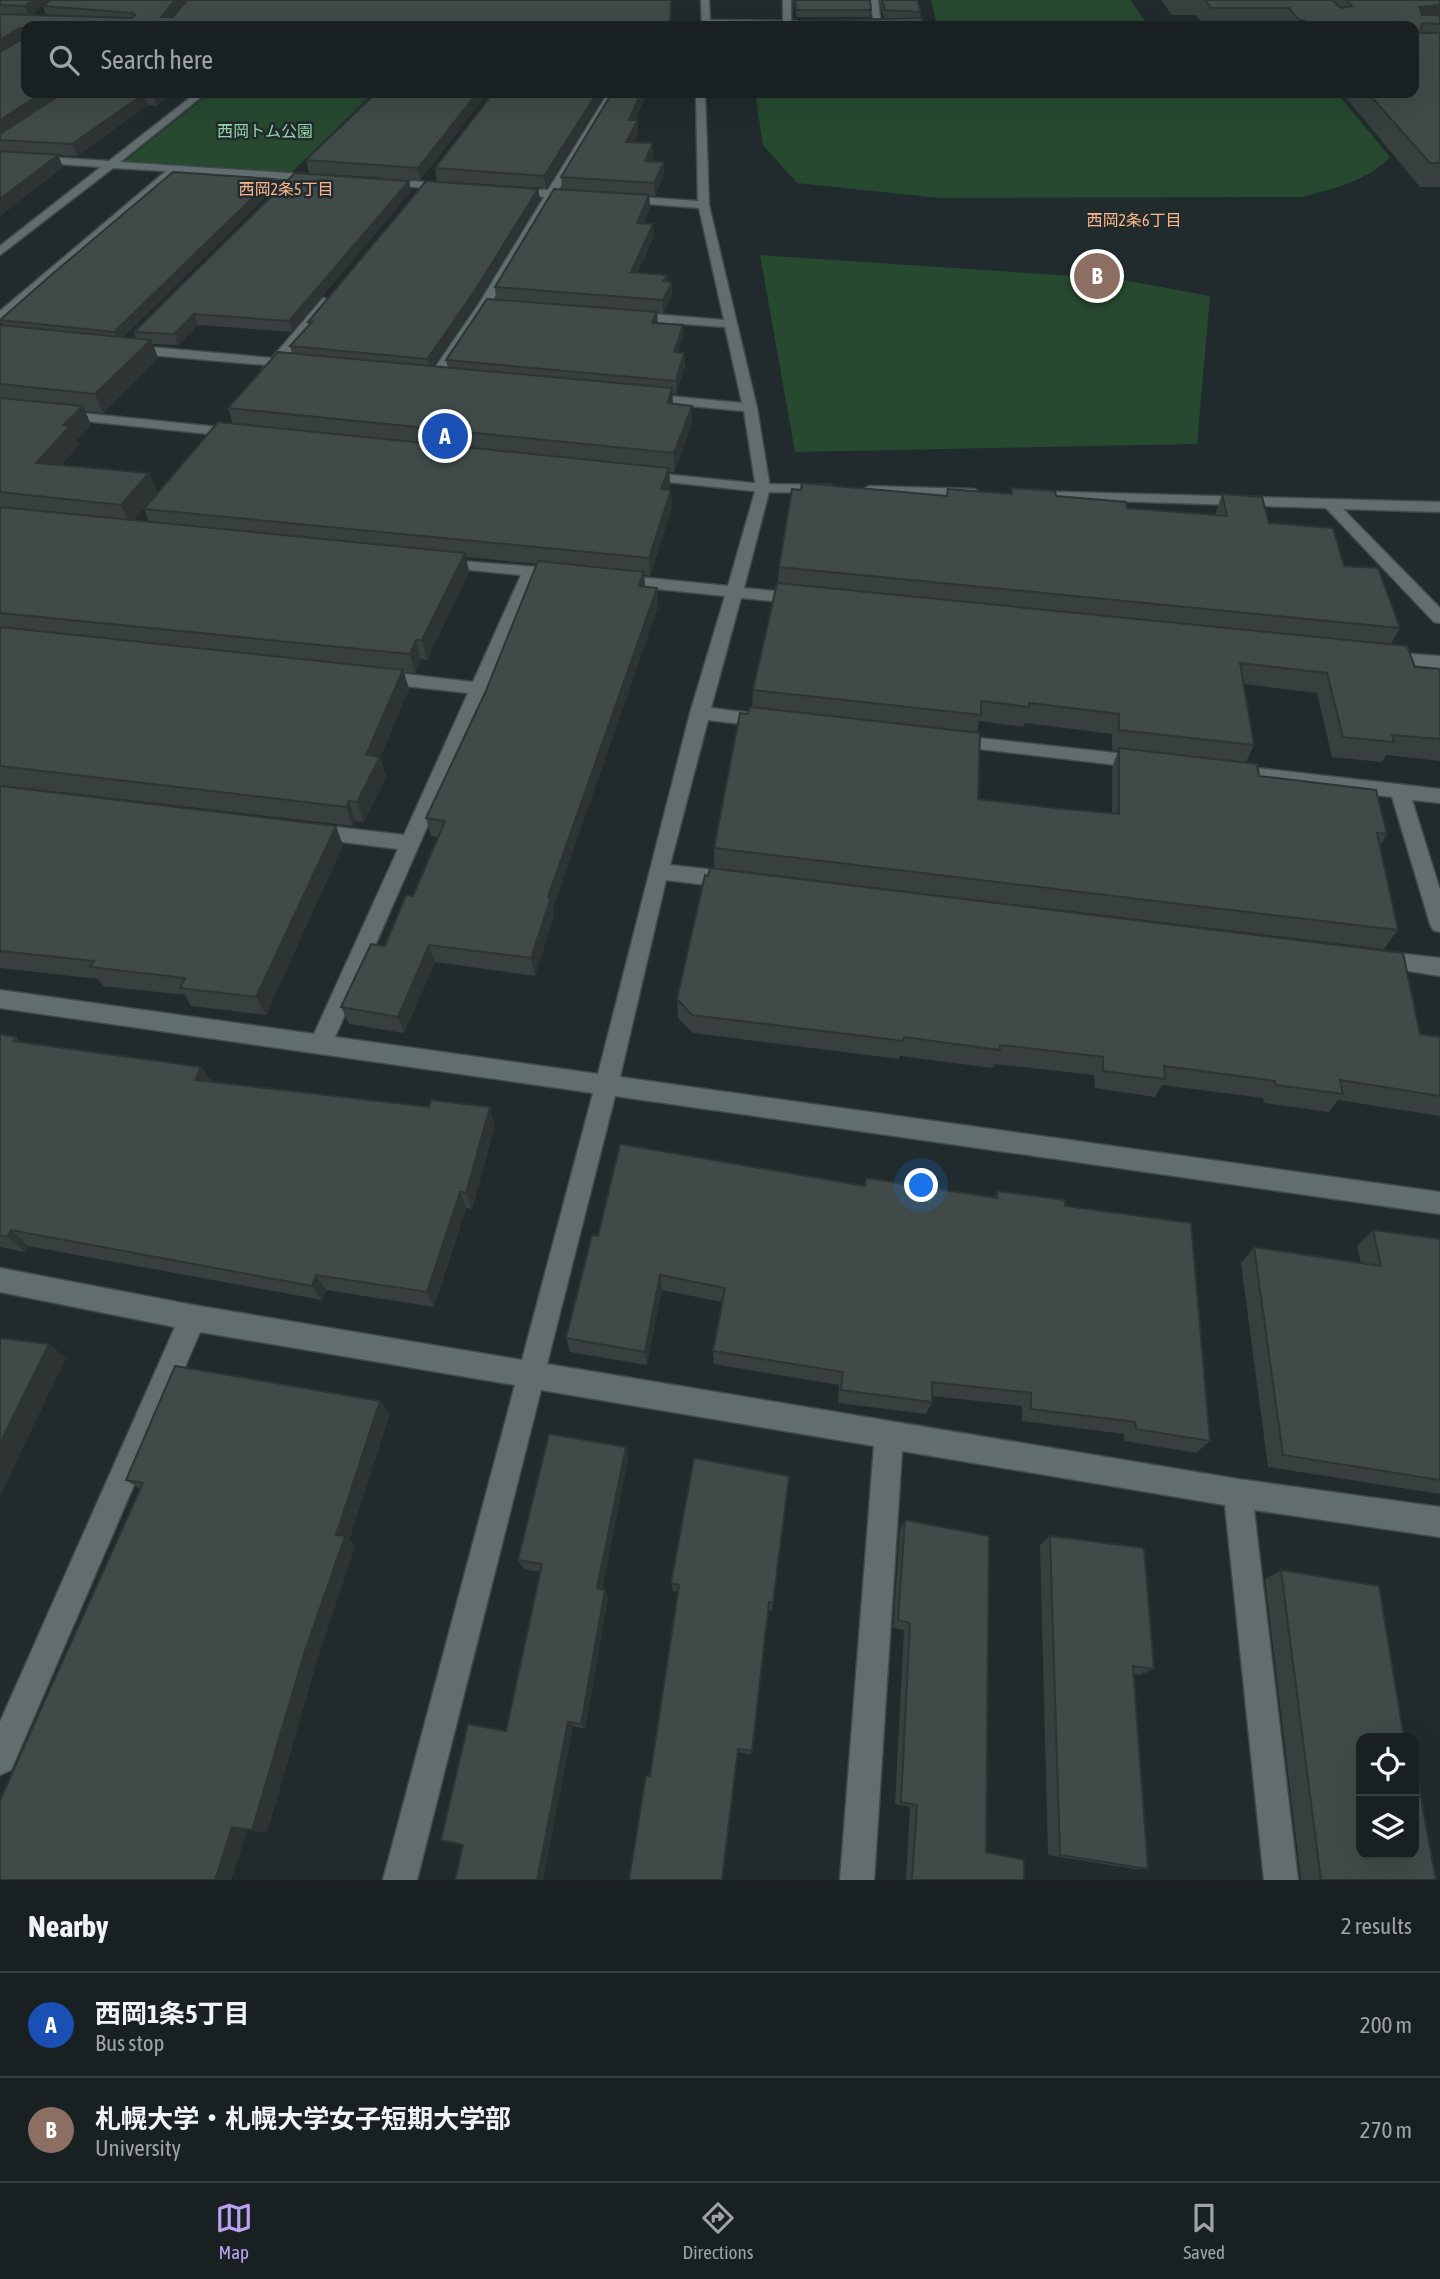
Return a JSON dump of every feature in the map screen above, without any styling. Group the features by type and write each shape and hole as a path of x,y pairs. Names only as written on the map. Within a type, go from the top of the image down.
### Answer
{"street":[{"path":"705,0 706,21"},
{"path":"787,0 787,21"},
{"path":"874,0 878,21"},
{"path":"0,252 195,98"},
{"path":"436,376 484,305 608,98"},
{"path":"400,1880 607,1083 658,870 763,488 750,408 704,205 701,98"},
{"path":"0,157 335,179"},
{"path":"0,317 177,167"},
{"path":"287,186 306,167"},
{"path":"415,196 432,175"},
{"path":"373,182 462,188"},
{"path":"500,191 589,197"},
{"path":"614,199 704,205"},
{"path":"260,382 337,289"},
{"path":"484,305 497,306"},
{"path":"621,316 732,324"},
{"path":"121,345 316,366"},
{"path":"627,396 750,408"},
{"path":"40,412 223,426 260,435"},
{"path":"202,451 223,426"},
{"path":"630,474 763,488 985,494"},
{"path":"1012,494 1440,506"},
{"path":"1329,503 1440,618"},
{"path":"422,560 819,600"},
{"path":"321,1044 531,571"},
{"path":"1371,655 1440,662"},
{"path":"355,675 478,688"},
{"path":"699,713 782,723"},
{"path":"933,739 1167,765"},
{"path":"1208,770 1440,796"},
{"path":"1400,791 1440,924"},
{"path":"286,828 408,843"},
{"path":"658,870 754,882"},
{"path":"1358,956 1440,967"},
{"path":"0,999 1440,1203"},
{"path":"0,1280 193,1318 531,1375 1238,1493 1440,1522"},
{"path":"0,1759 193,1318"},
{"path":"857,1880 889,1435"},
{"path":"1238,1493 1281,1880"}],"green space":[{"path":"931,0 1131,0 1145,21 936,21"},
{"name":"西岡トム公園","path":"204,98 368,98 292,172 125,161"},
{"path":"756,98 1341,98 1390,157 1371,173 1360,178 1302,197 939,198 797,183 763,145"},
{"path":"760,255 1118,279 1210,296 1197,444 795,452"}],"building":[{"path":"0,0 32,0 25,6 0,5"},
{"path":"50,0 175,0 161,17 173,17 187,0 671,0 670,21 21,21 21,28 0,40 0,14 132,18 135,15 43,6"},
{"path":"795,0 870,0 871,10 797,10"},
{"path":"882,0 917,0 921,12 885,10"},
{"path":"1205,0 1332,0 1341,8 1352,6 1346,0 1440,0 1440,5 1419,7 1422,15 1440,15 1440,24 1422,23 1420,33 1440,33 1440,163 1430,163 1372,98 1419,98 1419,21 1305,21 1299,20 1289,8 1211,8"},
{"path":"922,18 923,21 799,21"},
{"path":"21,40 21,98 34,98 0,120 0,52"},
{"path":"55,98 138,98 72,144 0,140 0,134"},
{"path":"371,98 473,98 418,168 306,160"},
{"path":"489,98 594,98 544,176 435,168"},
{"path":"609,98 639,98 629,120 638,120 626,142 653,143 645,161 664,162 654,183 561,177"},
{"path":"0,151 58,155 0,199"},
{"path":"173,172 272,179 114,332 0,320 50,276"},
{"path":"295,173 409,181 289,321 194,314 174,334 134,332"},
{"path":"426,181 538,189 474,292 427,359 290,346 312,322 308,322"},
{"path":"554,189 649,195 637,223 653,224 631,272 667,275 663,281 672,282 663,300 495,287"},
{"path":"487,299 657,312 652,323 683,325 674,352 684,353 676,381 446,360"},
{"path":"0,325 151,340 95,394 0,384"},
{"path":"278,352 672,388 668,403 692,406 674,453 228,408"},
{"path":"0,398 83,406 63,425 70,426 36,463 149,473 121,505 0,492"},
{"path":"218,422 669,468 661,489 671,490 649,558 144,509"},
{"path":"802,483 947,496 948,489 1012,494 1012,488 1055,491 1056,496 1126,502 1127,508 1227,516 1222,494 1262,497 1269,523 1333,528 1344,566 1378,568 1400,628 779,567 792,489 801,490"},
{"path":"0,507 465,553 422,640 416,640 410,654 0,613"},
{"path":"538,561 644,572 639,586 657,588 548,897 551,897 531,958 429,945 398,1017 341,1007 371,944 385,946 406,895 413,896 445,821 426,818 485,693"},
{"path":"777,583 1407,646 1415,667 1440,669 1440,739 1392,735 1394,742 1343,737 1327,673 1240,663 1254,745 1119,730 1119,714 1029,703 1029,707 981,701 981,715 753,690"},
{"path":"0,627 403,670 366,755 380,757 357,802 349,801 346,807 0,766"},
{"path":"750,707 980,733 978,799 1119,814 1119,748 1257,764 1259,776 1376,790 1387,834 1377,833 1398,930 714,848 740,713 748,714"},
{"path":"0,786 336,826 256,997 180,988 185,978 90,967 94,961 0,951"},
{"path":"710,868 1403,953 1420,1034 1440,1037 1440,1096 1340,1080 1343,1094 1276,1085 1275,1081 1164,1066 1165,1079 1103,1071 1103,1057 1000,1045 1000,1050 904,1037 903,1041 692,1015 677,999 705,875 708,876"},
{"path":"0,1034 16,1037 13,1041 201,1067 195,1080 429,1107 431,1100 490,1107 466,1193 460,1192 427,1292 316,1275 312,1286 11,1230 7,1237 0,1235"},
{"path":"620,1144 865,1186 866,1178 997,1198 997,1191 1065,1200 1065,1206 1191,1223 1210,1441 1136,1429 1135,1422 1031,1409 1031,1393 932,1382 932,1402 841,1390 843,1372 713,1351 725,1288 660,1275 645,1352 566,1338 592,1235 598,1236"},
{"path":"1373,1230 1440,1239 1440,1480 1283,1455 1254,1247 1381,1266"},
{"path":"0,1338 49,1344 0,1443"},
{"path":"175,1366 380,1401 336,1535 345,1536 305,1651 252,1830 232,1827 215,1880 0,1880 0,1800 143,1483 126,1480"},
{"path":"549,1434 626,1447 597,1588 605,1590 581,1724 568,1722 537,1880 455,1880 463,1845 441,1840 468,1724 506,1731 542,1564 518,1560"},
{"path":"694,1458 789,1476 773,1603 769,1602 752,1751 738,1749 722,1880 629,1880 646,1776 650,1776 679,1585 671,1583"},
{"path":"905,1520 989,1536 986,1852 1024,1860 1024,1880 912,1880 917,1805 901,1802 910,1623 898,1620"},
{"path":"1050,1536 1144,1548 1154,1669 1133,1666 1148,1869 1060,1855"},
{"path":"1281,1570 1379,1586 1403,1733 1356,1733 1356,1859 1419,1859 1419,1787 1436,1880 1321,1880"}],"place":[{"name":"札幌大学・札幌大学女子短期大学部","path":"1097,276"},
{"name":"西岡1条5丁目","path":"445,436"}],"district":[{"name":"西岡2条5丁目","path":"286,189"},
{"name":"西岡2条6丁目","path":"1134,220"}]}
